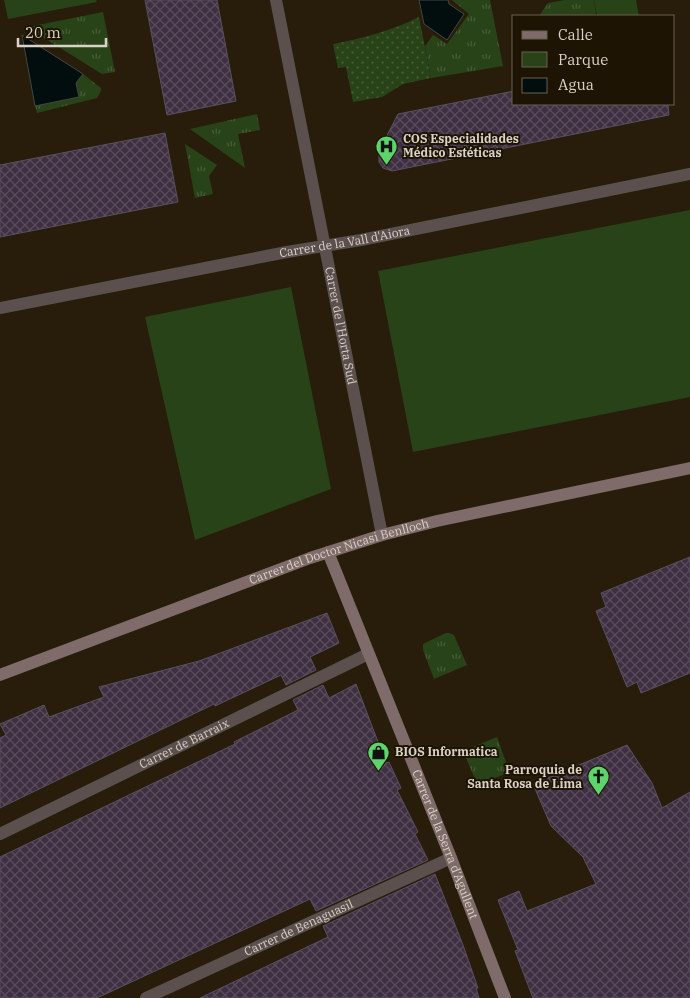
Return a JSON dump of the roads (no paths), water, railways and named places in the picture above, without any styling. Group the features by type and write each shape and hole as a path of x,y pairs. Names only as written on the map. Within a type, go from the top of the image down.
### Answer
{"street":[{"name":"Carrer de l'Horta Sud","path":"276,0 382,535"},
{"name":"Carrer de la Vall d'Aiora","path":"0,308 287,252 325,247 690,174"},
{"name":"Carrer del Doctor Nicasi Benlloch","path":"0,675 328,552 382,535 690,468"},
{"name":"Carrer de la Serra d'Agullent","path":"328,552 505,998"},
{"name":"Carrer de Barraix","path":"0,834 368,654"},
{"name":"Carrer de Benaguasil","path":"146,998 451,858"}],"water":[{"path":"419,0 448,0 449,4 464,14 447,40 424,24"},
{"path":"22,35 83,74 76,83 79,97 35,106"}],"place":[{"name":"COS Especialidades Médico Estéticas","path":"387,165"},
{"name":"BIOS Informatica","path":"379,771"},
{"name":"Parroquia de Santa Rosa de Lima","path":"598,796"}]}
